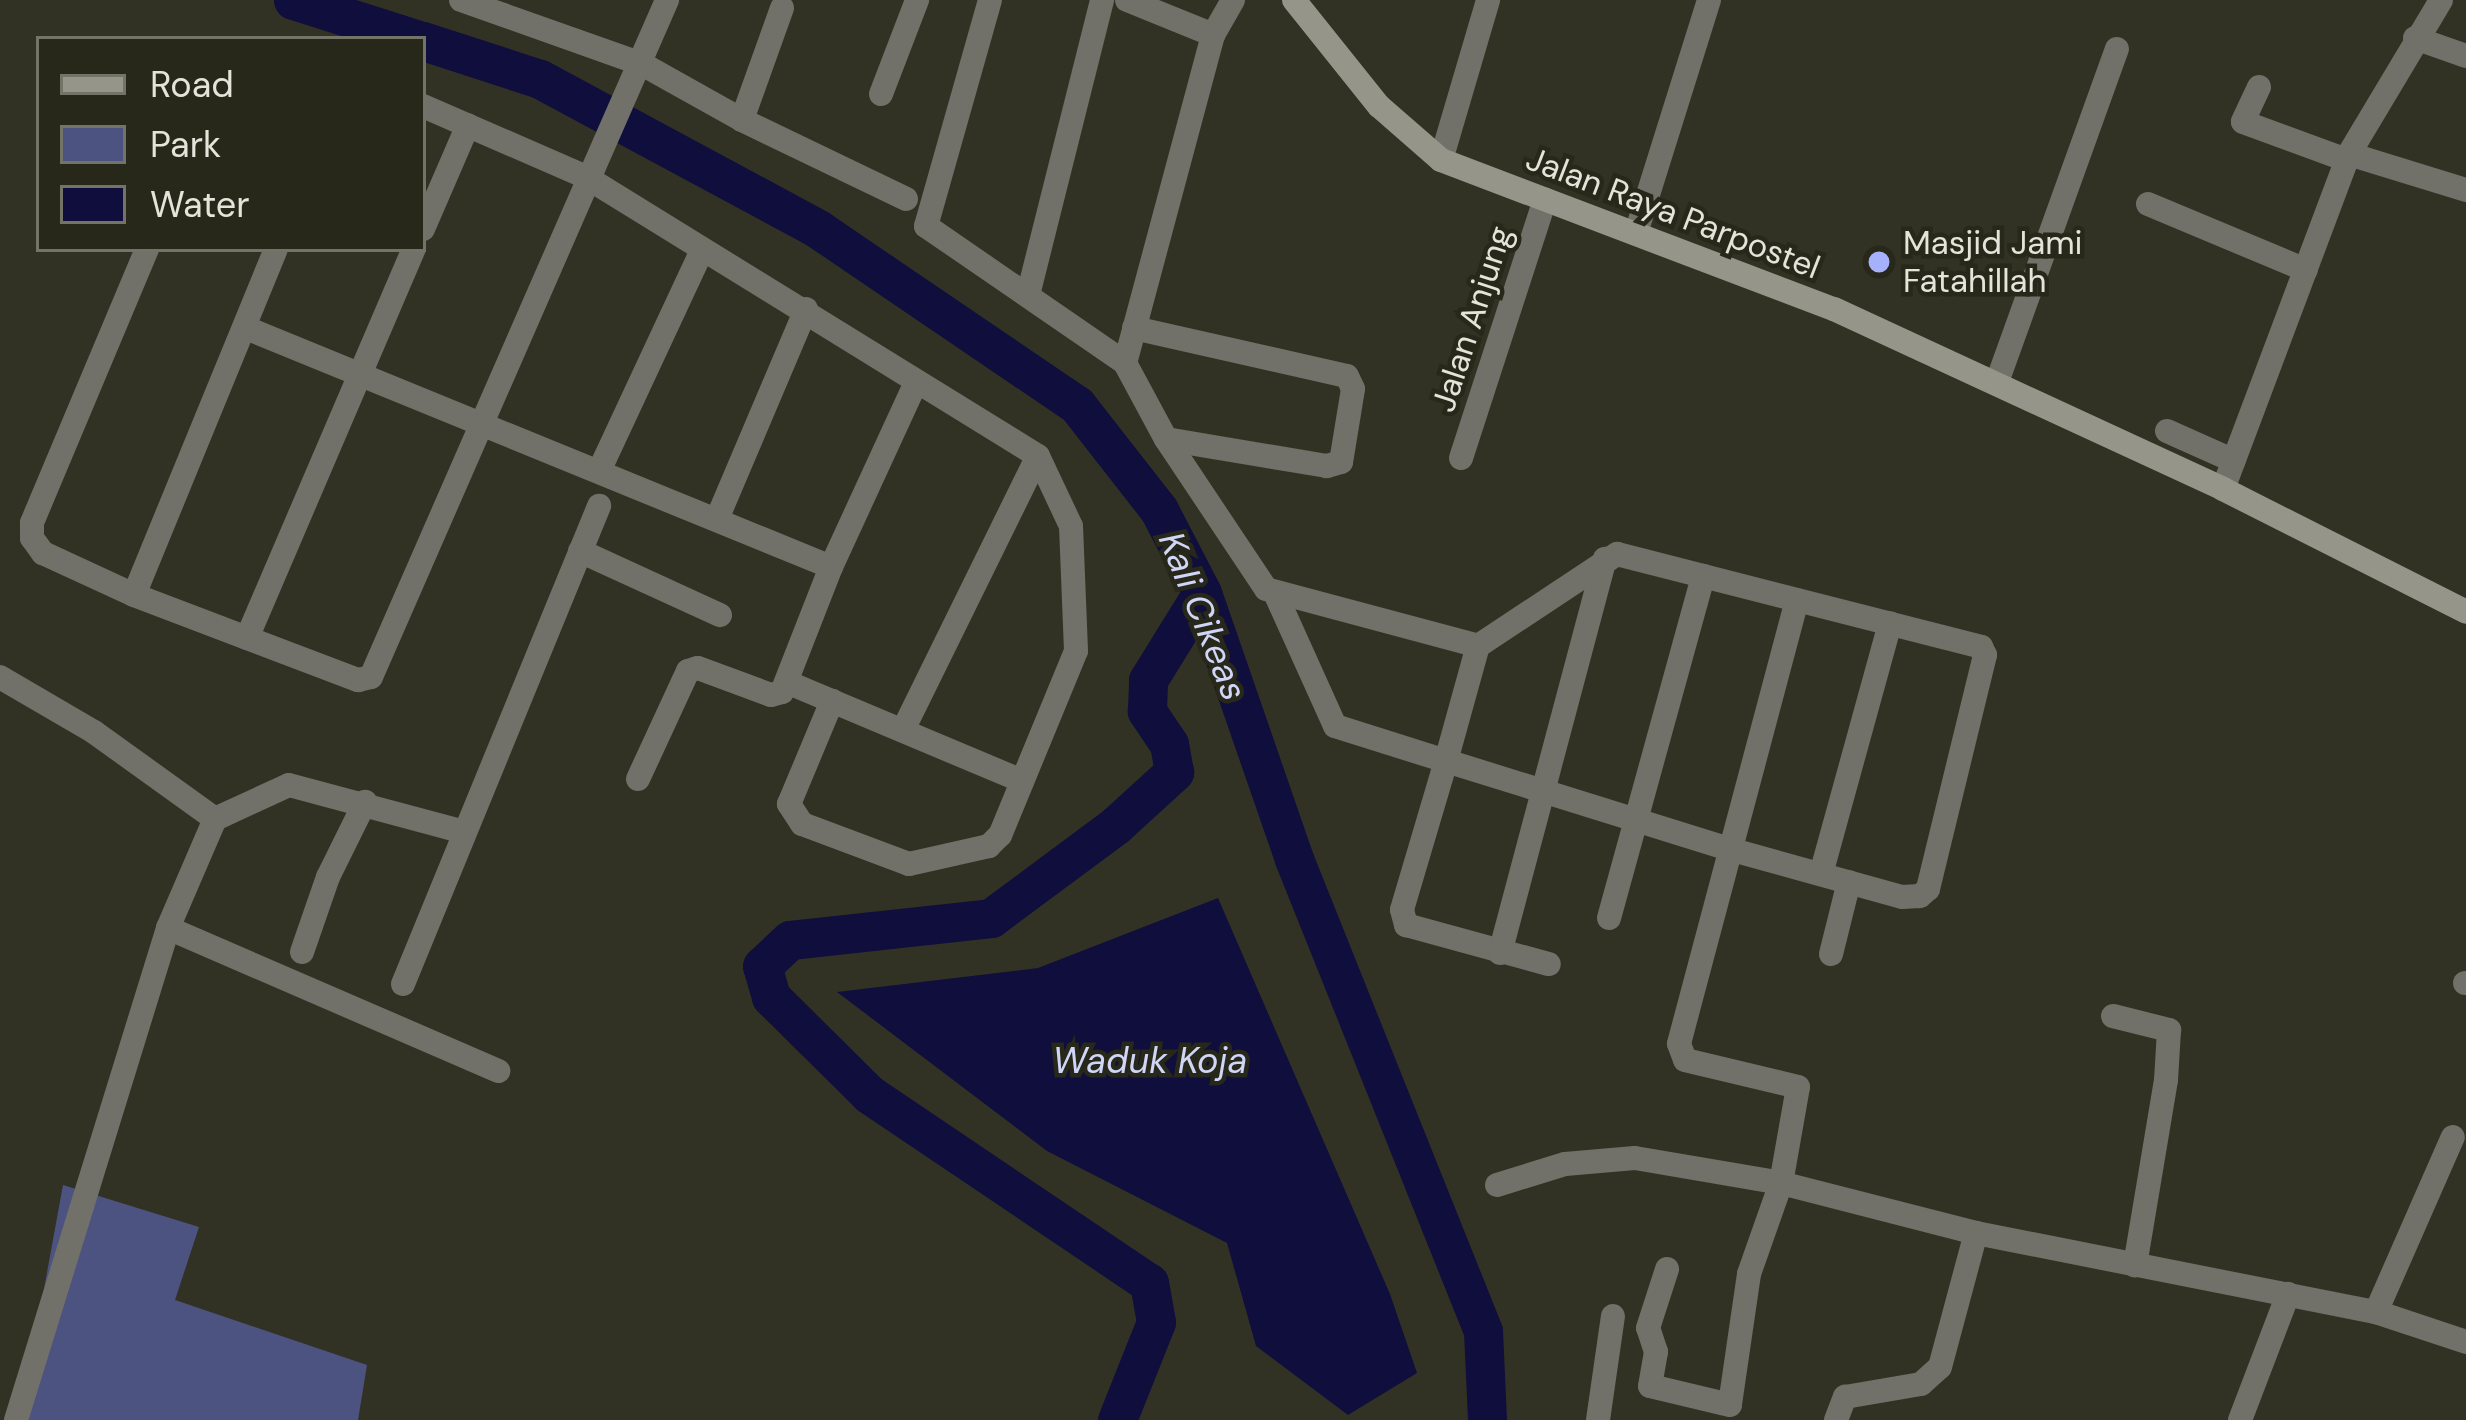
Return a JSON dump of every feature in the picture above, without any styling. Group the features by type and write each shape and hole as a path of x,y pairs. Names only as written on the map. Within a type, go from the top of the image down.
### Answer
{"main road":[{"name":"Jalan Raya Parpostel","path":"1294,0 1379,106 1442,160 1834,309 2223,489 2466,612"}],"street":[{"path":"461,0 642,64 742,120 906,199"},
{"path":"146,252 32,523 32,538 43,553 134,595 358,680 371,677 667,0"},
{"path":"880,94 917,0"},
{"path":"990,0 926,226 1124,363 1166,439 1260,581 1275,593 1478,646"},
{"path":"1028,295 1102,0"},
{"path":"1127,0 1214,35"},
{"path":"1124,363 1214,35 1233,0"},
{"path":"1442,160 1488,0"},
{"path":"1636,232 1709,0"},
{"path":"2223,489 2348,157 2441,0"},
{"path":"742,120 782,8"},
{"path":"2415,38 2466,56"},
{"path":"1997,382 2117,49"},
{"path":"2259,87 2243,122 2466,190"},
{"path":"426,107 591,167 702,250 806,309 1038,456 1071,526 1076,652 1000,835 989,846 896,862 802,824 789,803 832,700"},
{"path":"426,222 468,125"},
{"name":"Jalan Anjung","path":"1462,458 1545,199"},
{"path":"2149,203 2306,270"},
{"path":"600,469 702,250"},
{"path":"134,595 274,252"},
{"path":"248,638 413,252"},
{"path":"717,519 806,309"},
{"path":"246,328 831,567"},
{"path":"1134,328 1347,376 1353,389 1341,462 1327,466 1166,439"},
{"path":"638,779 688,671 698,668 771,695 789,682 831,567 916,382"},
{"path":"2167,431 2234,461"},
{"path":"903,730 1038,456"},
{"path":"403,984 598,506"},
{"path":"580,551 719,615"},
{"path":"1275,593 1335,726 1446,761 1542,793 1902,898 1928,889 1985,666 1981,646 1617,554 1478,646 1446,761 1403,919 1414,931 1549,964"},
{"path":"1500,953 1605,559"},
{"path":"1609,918 1702,576"},
{"path":"1667,1269 1648,1328 1656,1352 1651,1386 1730,1406 1749,1274 1781,1183 1798,1087 1684,1060 1679,1044 1796,600"},
{"path":"1821,874 1891,623"},
{"path":"0,677 94,732 215,819"},
{"path":"789,682 1022,781"},
{"path":"16,1420 168,928 215,819 281,785 364,802 464,832"},
{"path":"302,952 328,877 364,802"},
{"path":"1831,954 1849,883"},
{"path":"168,928 498,1071"},
{"path":"2113,1016 2169,1030 2166,1080 2135,1265"},
{"path":"2376,1312 2452,1137"},
{"path":"1497,1186 1564,1164 1635,1158 1781,1183 1976,1233 2376,1312 2466,1342"},
{"path":"1836,1420 1844,1397 1921,1384 1940,1367 1976,1233"},
{"path":"2240,1420 2288,1294"},
{"path":"1598,1420 1612,1316"}],"green space":[{"path":"63,1185 199,1227 175,1300 367,1365 358,1420 20,1420"}],"water":[{"name":"Waduk Koja","path":"1218,898 1390,1294 1417,1373 1348,1415 1256,1346 1227,1243 1047,1151 837,992 1038,968"}],"waterway":[{"name":"Kali Cikeas","path":"293,0 407,36"},
{"name":"Kali Cikeas","path":"426,42 540,79 818,229 1077,405 1159,510 1202,593 1294,859 1483,1331 1487,1420"},
{"path":"1117,1420 1156,1322 1149,1283 869,1094 771,997 762,966 790,940 991,918 1116,825 1174,772 1169,744 1147,711 1148,680 1202,593"}],"place":[{"name":"Masjid Jami Fatahillah","path":"1879,262"}]}
